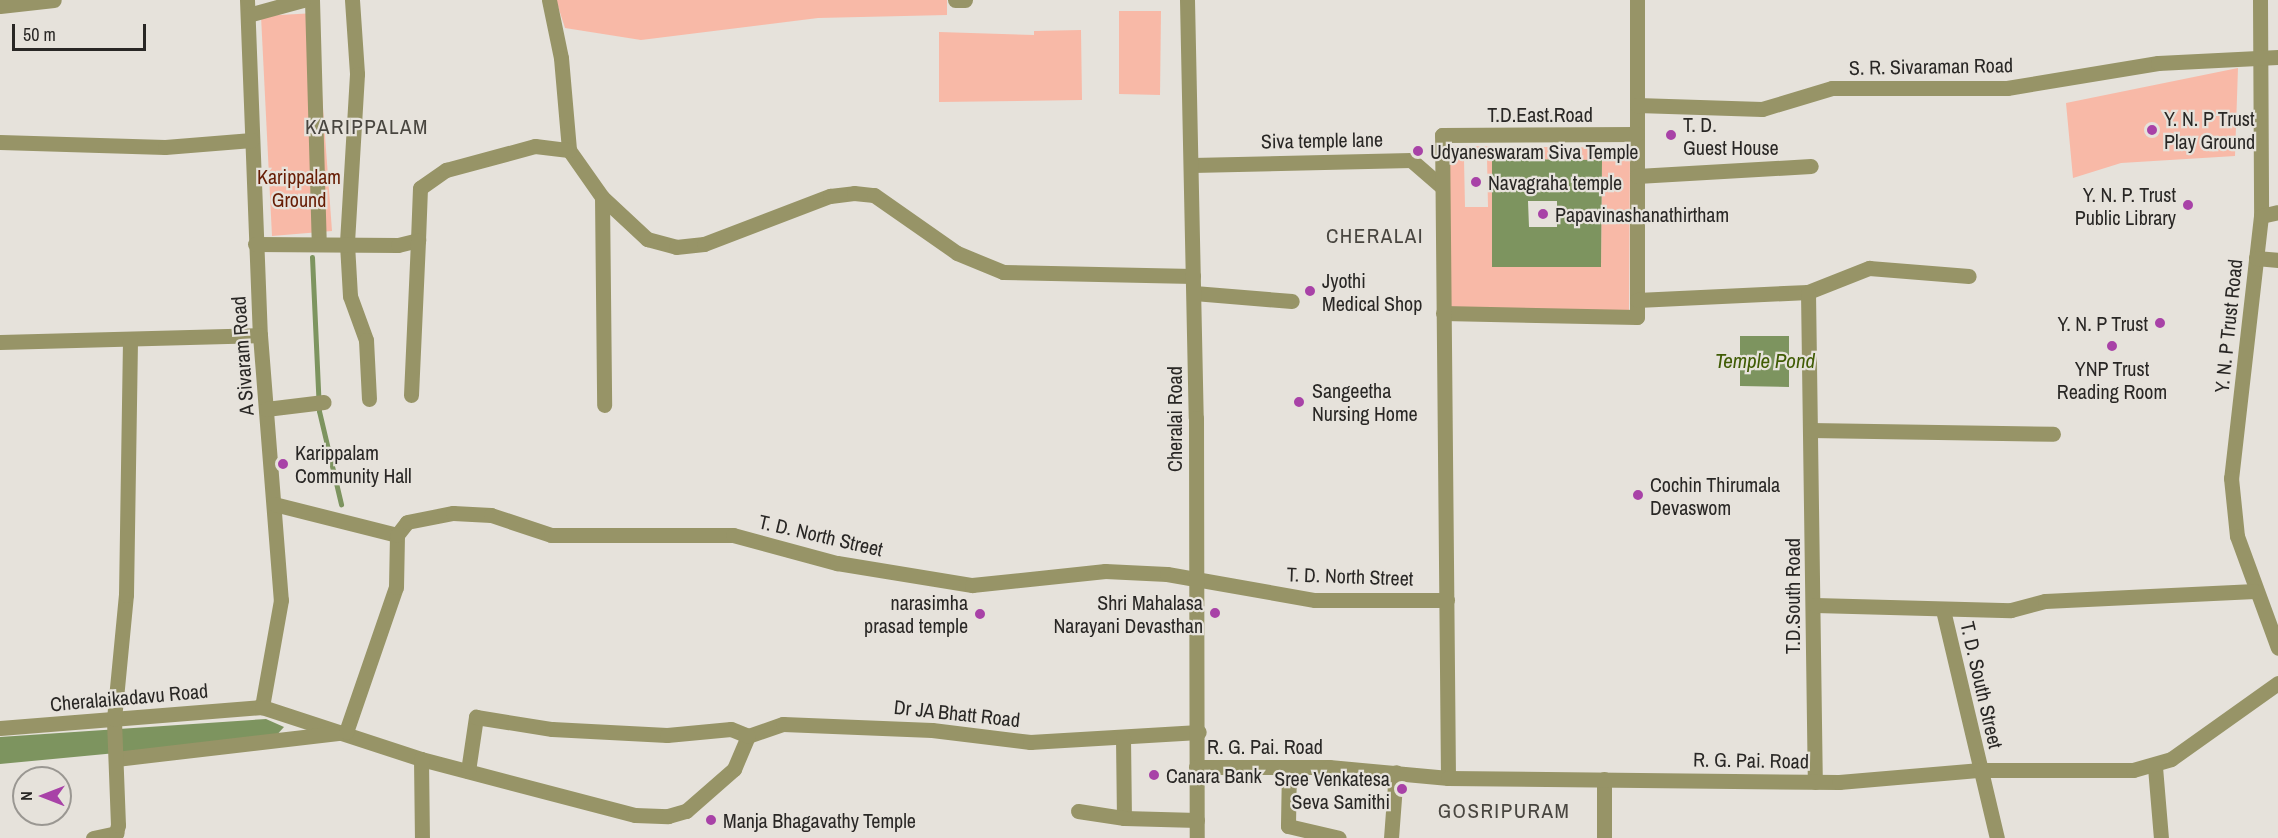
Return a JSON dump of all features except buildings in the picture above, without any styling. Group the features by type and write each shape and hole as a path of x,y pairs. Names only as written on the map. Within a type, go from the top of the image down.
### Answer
{"street":[{"path":"0,6 54,0"},
{"path":"248,8 303,0"},
{"path":"312,0 319,244"},
{"path":"352,0 357,74 347,244 350,296 366,340 369,399"},
{"path":"549,0 561,58 569,150 602,196 647,239 676,247 704,243 830,196 854,193 874,195 957,253 1003,272 1193,276"},
{"path":"956,0 965,0"},
{"name":"Cheralai Road","path":"1187,0 1194,293 1193,581 1199,732 1196,767 1197,838"},
{"path":"1443,313 1637,317 1637,0"},
{"name":"Y. N. P Trust Road","path":"2260,0 2271,57 2261,216 2231,478 2237,536 2255,591 2278,648"},
{"name":"A Sivaram Road","path":"248,8 260,335 281,600 262,707"},
{"name":"S. R. Sivaraman Road","path":"1637,105 1762,109 1832,88 2007,88 2158,63 2271,57"},
{"name":"T.D.East.Road","path":"1442,187 1442,135 1637,134"},
{"path":"0,142 165,147 252,140"},
{"path":"411,395 420,188 446,170 535,146 569,150"},
{"name":"Siva temple lane","path":"1192,165 1411,160 1442,187"},
{"path":"1637,176 1811,166"},
{"path":"1442,187 1448,778"},
{"path":"602,196 604,405"},
{"path":"2261,216 2278,212"},
{"path":"255,244 347,244 418,240"},
{"path":"2256,258 2278,260"},
{"path":"1637,300 1808,292 1869,268 1969,276"},
{"name":"T.D.South Road","path":"1808,292 1815,605 1815,782"},
{"path":"1194,293 1292,301"},
{"path":"0,342 260,335"},
{"path":"93,838 116,833 117,759 114,722 126,595 130,340"},
{"path":"266,408 318,403"},
{"path":"1810,430 2053,434"},
{"path":"274,504 397,535 396,587 346,732"},
{"name":"T. D. North Street","path":"397,535 407,522 453,513 490,515 551,535 734,535 837,563 972,585 1041,581 1092,571 1167,573 1193,581 1315,600 1447,600"},
{"name":"T. D. South Street","path":"1815,605 2011,610 2045,601 2255,591"},
{"name":"T. D. South Street","path":"1943,610 1997,838"},
{"path":"2161,838 2155,767 2278,683"},
{"path":"262,707 346,732 421,759 635,815 668,816 686,811 734,769 748,736 731,729 667,735 552,729 476,717 468,771"},
{"name":"Cheralaikadavu Road","path":"0,728 114,722 262,707"},
{"name":"Dr JA Bhatt Road","path":"748,736 799,722 1014,741 1123,738 1199,732"},
{"path":"117,759 346,732"},
{"path":"1123,738 1124,818"},
{"path":"421,759 422,838"},
{"name":"R. G. Pai. Road","path":"1196,767 1289,767 1396,772 1448,778 1815,782 1980,770 2155,767"},
{"path":"1289,767 1288,826 1339,838"},
{"path":"1391,838 1396,772"},
{"path":"1604,779 1605,838"},
{"path":"1078,811 1124,818 1197,820"}],"green space":[{"path":"556,0 947,0 947,15 818,18 641,40 565,28"},
{"path":"1119,11 1161,11 1160,95 1119,94"},
{"name":"Karippalam Ground","path":"316,13 332,231 272,236 261,16"},
{"path":"1081,30 1082,100 939,102 939,32 1034,35 1034,31"},
{"name":"Y. N. P Trust Play Ground","path":"2238,68 2235,156 2121,163 2073,178 2066,103"},
{"path":"1450,146 1630,148 1629,311 1449,310","holes":["1487,158 1488,207 1465,207 1464,159","1493,159 1602,160 1601,267 1492,266"]}],"water":[{"path":"1492,159 1602,160 1601,267 1492,267","holes":["1528,201 1557,201 1557,227 1529,227"]},
{"name":"Temple Pond","path":"1740,336 1789,336 1789,387 1740,386"},
{"path":"266,719 284,727 274,738 0,764 0,737"}],"waterway":[{"path":"312,257 319,411 341,504"}],"place":[{"name":"Y. N. P Trust Play Ground","path":"2152,130"},
{"name":"T. D. Guest House","path":"1671,135"},
{"name":"Udyaneswaram Siva Temple","path":"1418,151"},
{"name":"Navagraha temple","path":"1476,182"},
{"name":"Y. N. P. Trust Public Library","path":"2188,205"},
{"name":"Papavinashanathirtham","path":"1543,214"},
{"name":"Jyothi Medical Shop","path":"1310,291"},
{"name":"Y. N. P Trust","path":"2160,323"},
{"name":"YNP Trust Reading Room","path":"2112,346"},
{"name":"Sangeetha Nursing Home","path":"1299,402"},
{"name":"Karippalam Community Hall","path":"283,464"},
{"name":"Cochin Thirumala Devaswom","path":"1638,495"},
{"name":"Shri Mahalasa Narayani Devasthan","path":"1215,613"},
{"name":"narasimha prasad temple","path":"980,614"},
{"name":"Canara Bank","path":"1154,775"},
{"name":"Sree Venkatesa Seva Samithi","path":"1402,789"},
{"name":"Manja Bhagavathy Temple","path":"711,820"}],"district":[{"name":"KARIPPALAM","path":"367,127"},
{"name":"CHERALAI","path":"1375,236"},
{"name":"GOSRIPURAM","path":"1504,811"}]}
